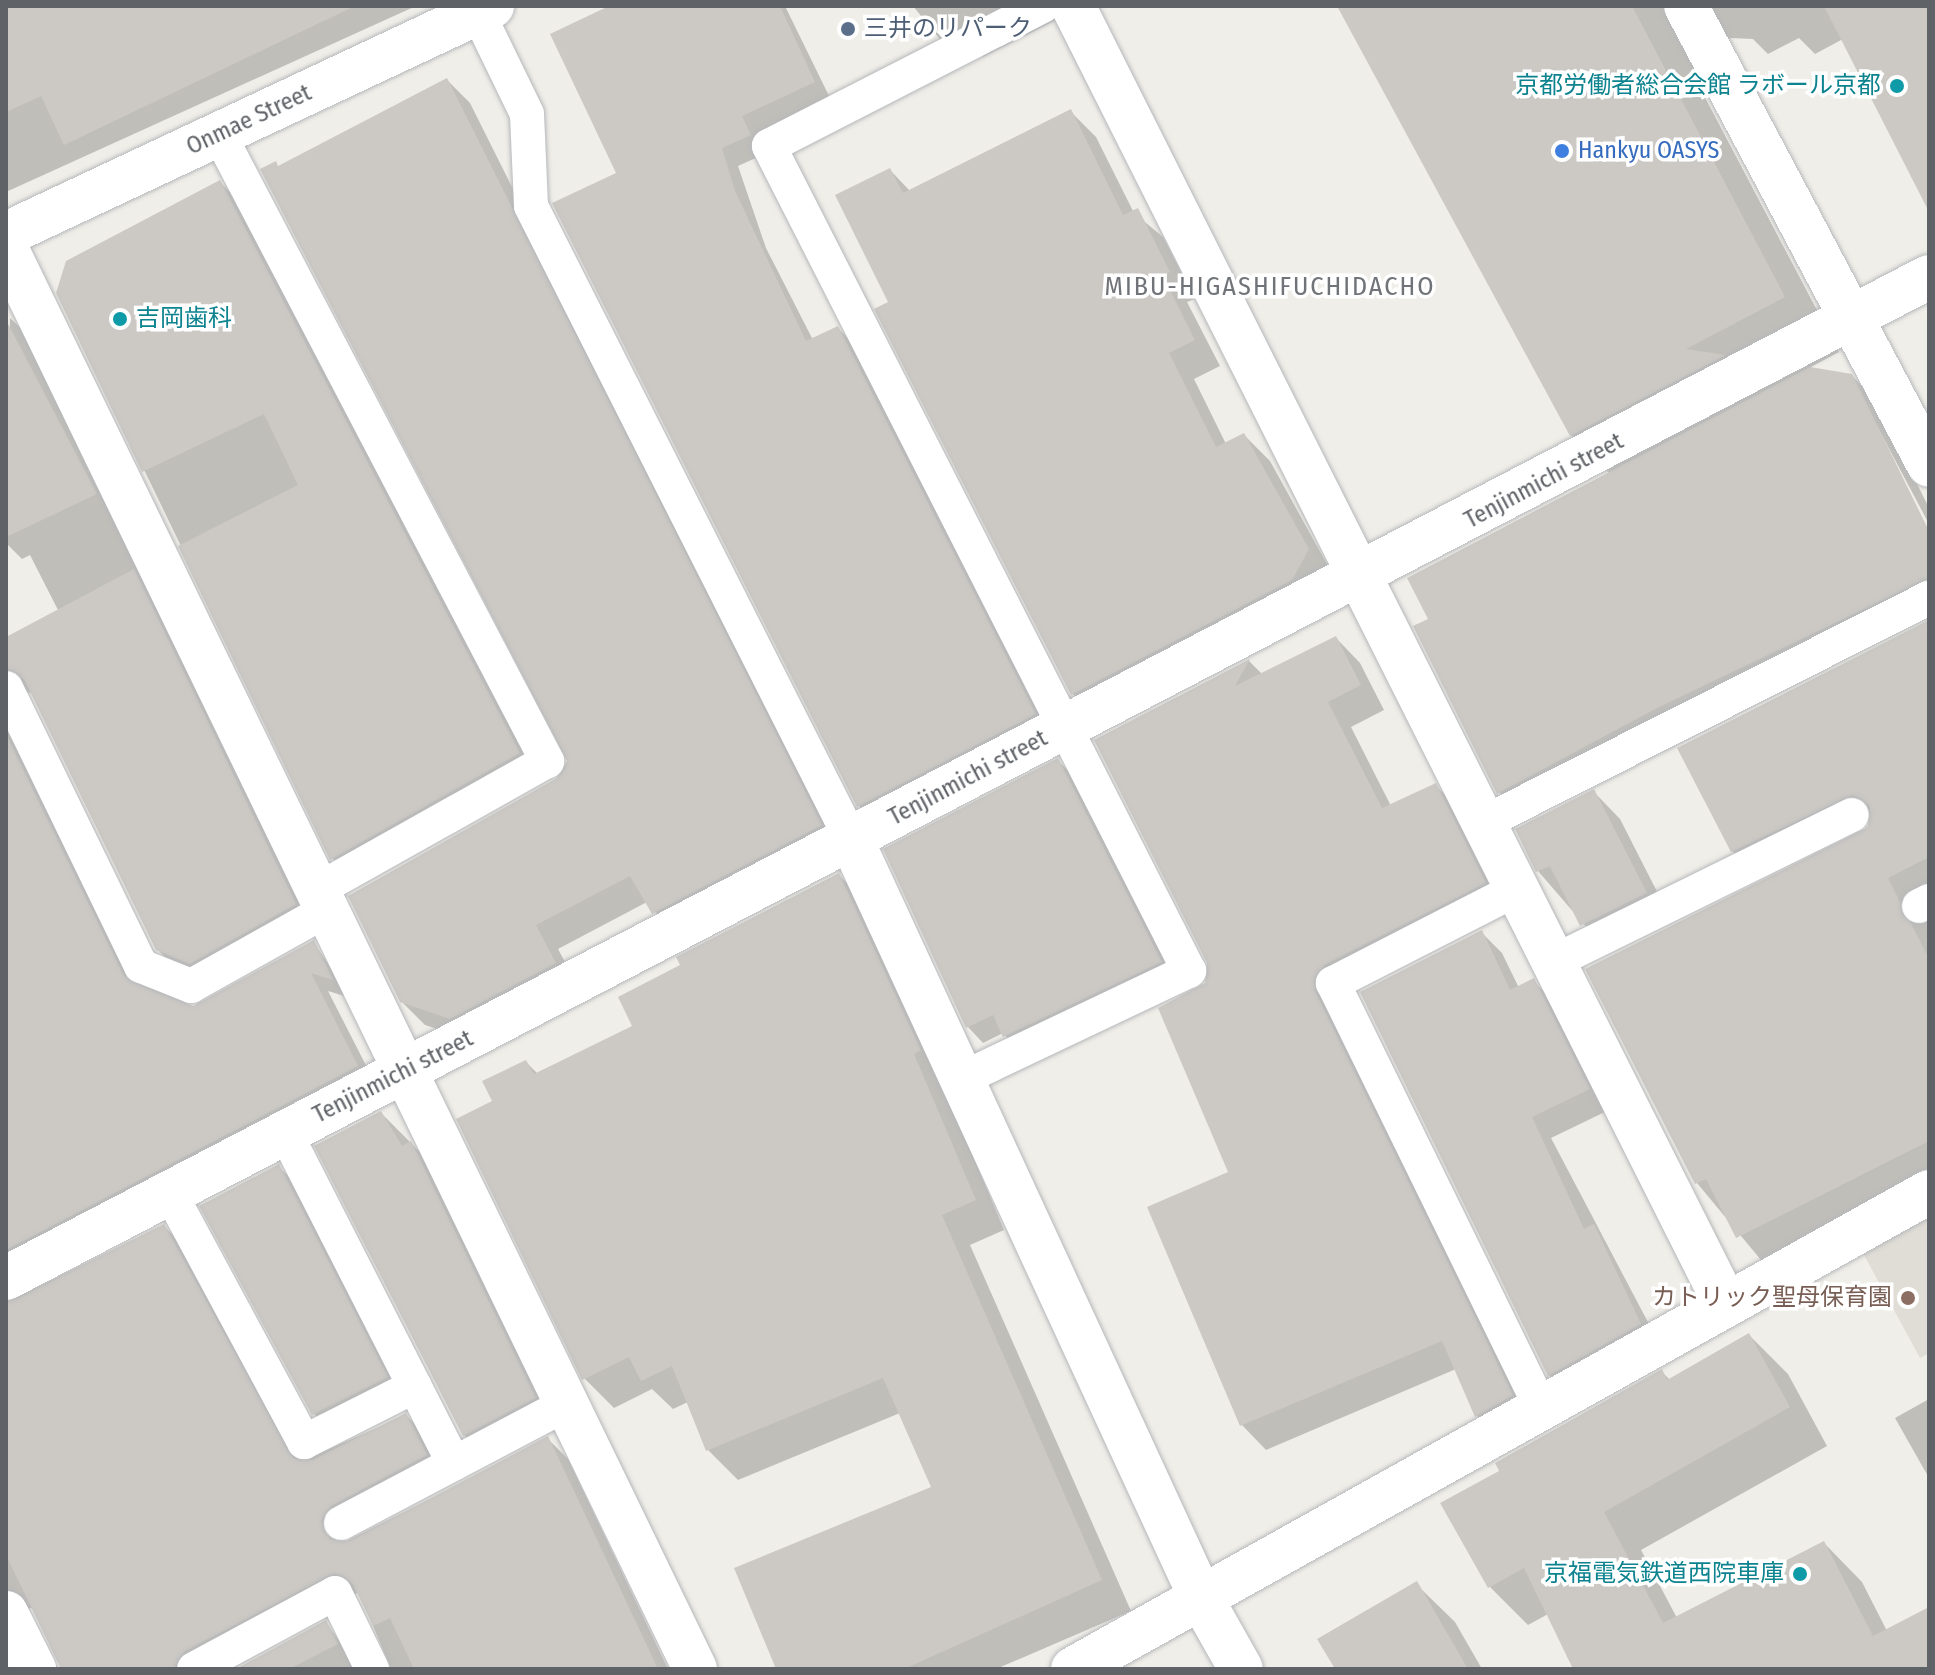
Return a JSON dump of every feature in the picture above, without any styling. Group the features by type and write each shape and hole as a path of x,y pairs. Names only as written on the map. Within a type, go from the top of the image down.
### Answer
{"street":[{"path":"1073,6 1726,1305"},
{"path":"1686,6 1929,465"},
{"name":"Onmae Street","path":"6,234 485,9"},
{"path":"6,248 695,1669"},
{"name":"Tenjinmichi street","path":"6,1278 1066,726 1361,578 1929,277"},
{"path":"851,839 959,1080 1201,1598 1241,1669"},
{"path":"1073,1669 1929,1192"},
{"path":"6,1613 34,1669"}],"lane":[{"path":"959,1080 1189,971 769,146 1042,6"},
{"path":"485,9 527,114 531,206 851,839"},
{"path":"6,688 15,728 141,966 191,986 322,900 547,761 219,134"},
{"path":"1483,823 1929,598"},
{"path":"1553,962 1852,815"},
{"path":"1517,889 1333,983 1541,1408"},
{"path":"285,1132 454,1463"},
{"path":"170,1193 304,1442 415,1386"},
{"path":"341,1523 567,1404"},
{"path":"194,1669 335,1593 372,1669"}],"shaded area":[{"name":"カトリック聖母保育園","path":"1929,1203 1929,1353 1920,1358 1858,1244"}],"building":[{"path":"6,6 355,6 64,145 41,96 6,112"},
{"path":"609,6 780,6 815,82 742,116 751,135 722,148 735,191 806,341 838,326 1036,714 857,807 552,203 616,173 550,34"},
{"name":"Hankyu OASYS","path":"1337,6 1632,6 1785,297 1686,349 1726,355 1570,436"},
{"name":"京都労働者総合会館 ラボール京都","path":"1824,6 1929,6 1929,212"},
{"path":"447,78 822,825 652,914 630,876 536,925 556,963 450,1019 400,1002 348,896 557,778 567,761 260,169 276,161 278,166"},
{"path":"1071,109 1123,215 1138,208 1170,272 1163,276 1195,340 1169,353 1216,447 1244,433 1309,549 1292,580 1071,695 874,309 888,302 835,195 890,168 903,193"},
{"path":"220,180 520,753 330,860 178,546 298,485 264,414 142,472 56,293 66,261"},
{"path":"6,320 97,494 6,537"},
{"path":"1810,367 1852,374 1929,531 1929,578 1657,708 1497,794 1413,626 1428,619 1407,578"},
{"path":"134,569 296,904 190,964 156,950 24,679 6,668 6,637"},
{"path":"1929,620 1929,857 1888,878 1929,959 1929,1141 1736,1238 1706,1179 1695,1184 1585,969 1868,827 1870,806 1853,795 1731,852 1677,748"},
{"path":"1336,636 1361,685 1328,702 1382,808 1436,783 1486,883 1324,965 1315,991 1513,1395 1475,1417 1442,1341 1240,1426 1147,1207 1228,1172 1158,1008 1205,983 1207,963 1094,740 1250,659 1235,686"},
{"path":"6,734 124,976 193,1006 314,940 333,980 311,973 358,1066 6,1250"},
{"path":"1058,758 1162,962 1003,1037 993,1015 966,1028 883,849"},
{"path":"1594,789 1647,893 1580,926 1550,866 1536,872 1515,829"},
{"path":"839,873 921,1050 914,1054 976,1200 942,1215 1102,1580 904,1669 776,1669 734,1568 931,1487 883,1378 706,1451 672,1366 641,1381 629,1357 582,1380 456,1119 492,1101 482,1081 526,1060 534,1074 632,1026 618,997 680,965 676,957"},
{"path":"1482,930 1510,990 1534,978 1590,1089 1532,1117 1584,1229 1594,1224 1641,1324 1548,1376 1360,992"},
{"path":"381,1111 402,1146 411,1141 536,1398 463,1436 314,1146"},
{"path":"279,1164 388,1377 312,1415 199,1206"},
{"path":"164,1224 293,1458 313,1460 406,1413 427,1455 331,1506 321,1521 330,1539 350,1541 548,1436 658,1669 414,1669 390,1618 373,1626 353,1584 335,1573 185,1651 174,1669 61,1669 6,1555 6,1303"},
{"path":"1749,1333 1790,1407 1604,1512 1663,1623 1824,1541 1873,1636 1929,1607 1929,1669 1573,1669 1524,1568 1488,1588 1440,1503 1499,1471 1495,1463 1662,1369 1667,1380"},
{"path":"1417,1581 1468,1669 1335,1669 1317,1639"},
{"path":"326,1620 338,1644 289,1669 236,1669"}],"place":[{"name":"三井のリパーク","path":"848,29"},
{"name":"京都労働者総合会館 ラボール京都","path":"1897,86"},
{"name":"Hankyu OASYS","path":"1562,151"},
{"name":"吉岡歯科","path":"120,319"},
{"name":"カトリック聖母保育園","path":"1908,1298"},
{"name":"京福電気鉄道西院車庫","path":"1800,1574"}],"district":[{"name":"MIBU-HIGASHIFUCHIDACHO","path":"1270,287"}]}
